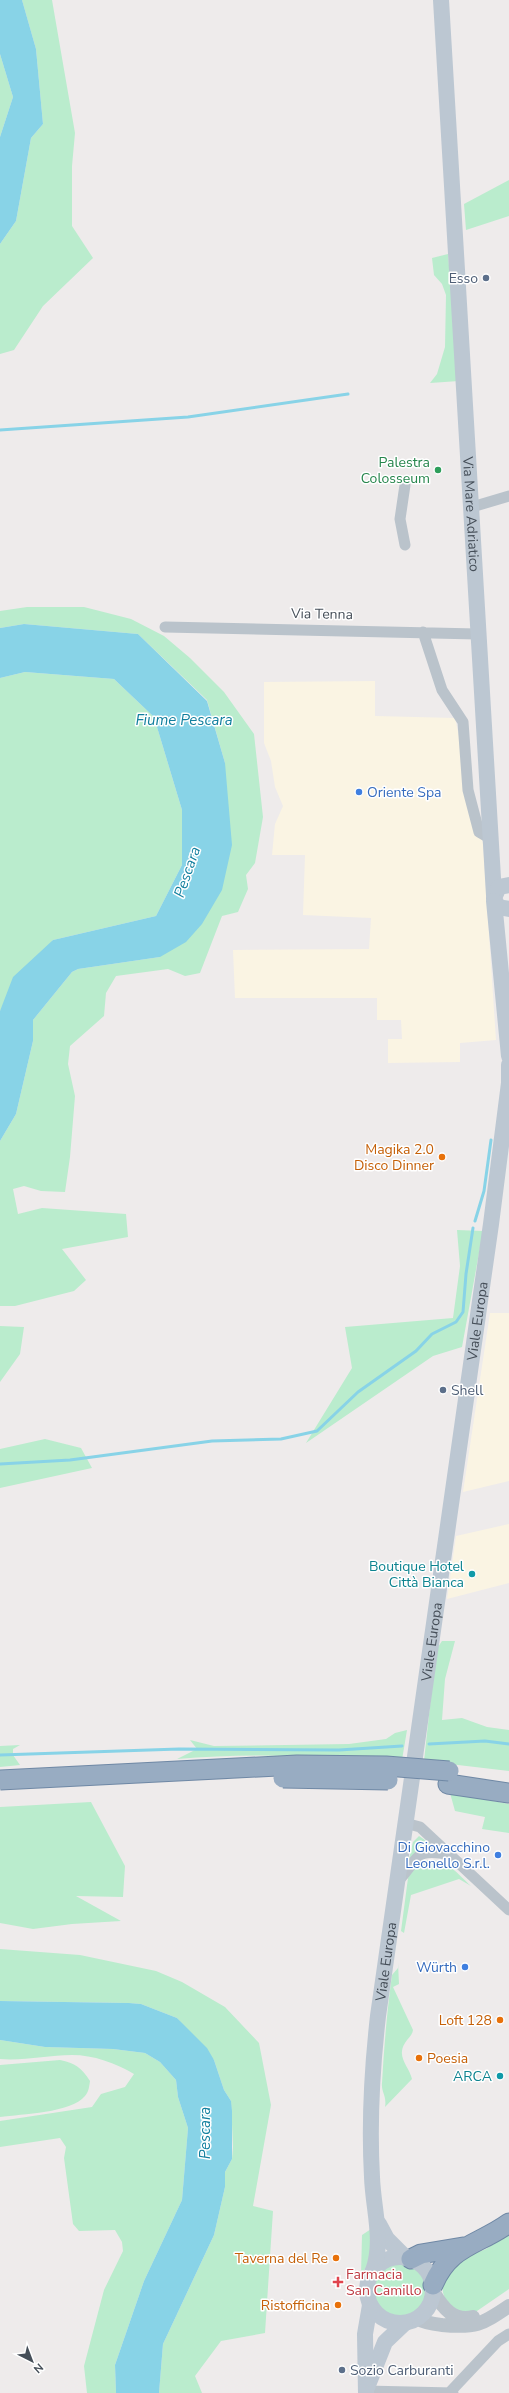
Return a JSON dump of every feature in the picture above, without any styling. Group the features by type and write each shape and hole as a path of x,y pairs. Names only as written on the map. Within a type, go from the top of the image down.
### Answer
{"highway":[{"path":"0,1780 297,1765 386,1766 448,1778 509,1793"},
{"path":"0,1793 296,1778 448,1778 509,1780"},
{"path":"434,2289 445,2263 464,2247 490,2236 509,2223"},
{"path":"408,2258 454,2247 464,2247"}],"main road":[{"name":"Via Mare Adriatico","path":"441,0 446,71 439,85 449,133 452,165 472,507 477,634 494,898"},
{"name":"Via Mare Adriatico","path":"443,104 443,145 452,165"},
{"name":"Via Mare Adriatico","path":"492,863 499,878 508,885"},
{"path":"508,885 499,887 494,898 509,1056"},
{"path":"494,898 501,909 509,910"},
{"path":"498,947 509,917"},
{"name":"Viale Europa","path":"373,2271 378,2243 372,2177 374,2063 378,2016 395,1884 491,1224 509,1083 509,1065"},
{"name":"Viale Europa","path":"377,2219 387,2239 408,2258"},
{"path":"408,2258 426,2269 434,2289 427,2310 385,2342 366,2392 364,2372 365,2334 370,2305 367,2288 373,2271 381,2264 390,2259 408,2258"},
{"path":"370,2305 379,2316 387,2321 412,2321"}],"street":[{"path":"405,485 400,519 405,545"},
{"path":"472,507 509,496"},
{"name":"Via Tenna","path":"165,627 477,634"},
{"path":"423,632 442,690 463,722 468,790 479,832 491,839"},
{"path":"405,1823 420,1827 509,1910"},
{"path":"395,1884 412,1862 418,1857 431,1852 450,1855"},
{"path":"434,2289 452,2315 466,2319 488,2310 509,2294"},
{"path":"412,2321 469,2327 488,2320 509,2306"},
{"path":"366,2392 452,2393 498,2341 509,2334"}],"shaded area":[{"path":"375,681 375,716 455,718 483,844 496,1040 460,1043 460,1062 388,1063 388,1039 402,1039 401,1020 377,1020 377,998 235,998 233,950 369,949 371,918 303,915 305,855 272,855 275,824 283,806 275,787 271,761 264,743 264,682"},
{"path":"490,1313 509,1313 509,1481 463,1492"},
{"path":"509,1524 509,1583 447,1599 456,1536"}],"green space":[{"path":"22,0 52,0 75,133 72,166 72,226 93,258 43,306 14,350 0,354 0,244 16,221 31,138 43,124 36,49"},
{"path":"0,54 13,97 0,137"},
{"path":"509,180 509,216 466,230 464,204"},
{"path":"448,254 459,381 430,383 437,374 445,347 446,295 442,284 434,275 432,258"},
{"path":"27,607 84,607 131,619 164,636 190,658 224,692 254,734 263,817 255,863 246,875 248,889 238,912 222,916 200,973 185,976 168,969 116,976 106,993 104,1016 70,1046 68,1064 75,1096 70,1157 65,1192 41,1191 24,1186 13,1189 18,1214 42,1208 126,1214 128,1237 62,1249 86,1280 74,1291 15,1306 0,1306 0,1141 16,1114 33,1041 33,1020 72,972 78,969 160,957 225,763 207,700 138,634 24,624 0,628 0,611"},
{"path":"25,672 114,679 154,717 182,810 182,865 156,916 53,940 0,1011 0,678"},
{"path":"457,1230 483,1231 462,1347 433,1356 306,1443 352,1368 345,1327 453,1318 460,1266"},
{"path":"0,1326 24,1327 20,1354 0,1382"},
{"path":"45,1439 81,1448 92,1468 0,1488 0,1449"},
{"path":"442,1641 455,1641 445,1679 442,1720 462,1718 487,1727 509,1730 509,1771 424,1761 436,1650"},
{"path":"407,1730 402,1760 261,1755 177,1759 197,1749 190,1740 214,1746 349,1744 386,1739 395,1733"},
{"path":"20,1745 13,1749 13,1755 20,1765 0,1767 0,1746"},
{"path":"450,1793 509,1804 509,1833 482,1829 485,1817 455,1811"},
{"path":"91,1802 125,1866 123,1897 76,1896 121,1921 72,1924 33,1929 0,1923 0,1807"},
{"path":"419,1836 438,1849 409,1859 413,1842"},
{"path":"426,1860 433,1860 446,1864 471,1886 459,1879 411,1895 404,1933 401,1931 408,1878 411,1871"},
{"path":"0,1949 80,1955 156,1971 182,1982 225,2007 259,2043 271,2105 253,2206 273,2211 265,2333 221,2341 195,2376 202,2393 159,2393 163,2344 214,2235 225,2187 225,2172 232,2159 233,2147 231,2101 224,2090 214,2060 177,2018 141,2004 0,2001"},
{"path":"398,1963 399,1984 393,1987 413,2030 405,2043 402,2053 402,2057 412,2079 385,2107 382,2086 386,2029 392,1975 398,1968"},
{"path":"0,2040 45,2047 113,2049 145,2053 160,2062 176,2080 178,2097 188,2128 182,2200 144,2281 115,2365 116,2393 87,2393 84,2366 104,2290 123,2251 122,2242 115,2230 79,2231 73,2224 64,2158 66,2147 60,2138 0,2147 0,2121 92,2107 101,2094 125,2087 134,2074 120,2066 104,2060 80,2055 0,2059"},
{"path":"60,2060 78,2067 87,2076 90,2081 88,2091 85,2096 78,2102 69,2106 46,2112 0,2117 0,2065"},
{"path":"371,2229 370,2261 361,2275 362,2235"},
{"path":"509,2234 509,2289 477,2311 477,2313 451,2311 444,2296 443,2286 453,2262 486,2249"},
{"path":"400,2263 410,2265 419,2271 425,2280 427,2290 425,2300 419,2309 410,2315 400,2317 390,2315 381,2309 375,2300 373,2290 375,2280 381,2271 390,2265"}],"water":[{"path":"0,0 22,0 36,49 43,124 31,138 16,221 0,244 0,137 13,97 0,54"},
{"name":"Fiume Pescara","path":"24,624 138,634 207,701 225,763 232,845 222,890 202,924 186,942 160,957 78,969 72,972 33,1020 33,1041 16,1114 0,1141 0,1011 13,977 53,940 156,916 182,865 182,810 154,717 114,679 25,672 0,678 0,628"},
{"name":"Pescara","path":"0,2001 141,2004 177,2018 207,2048 214,2060 224,2090 231,2101 232,2159 225,2172 225,2187 214,2235 163,2344 159,2393 116,2393 115,2365 144,2281 182,2200 188,2128 178,2097 176,2080 160,2062 145,2053 113,2049 45,2047 0,2040"}],"waterway":[{"path":"0,430 188,417 348,394"},
{"path":"475,1221 484,1191 491,1140"},
{"path":"0,1464 70,1460 212,1441 281,1439 317,1431 358,1392 416,1351 432,1334 456,1322 463,1312 466,1274 473,1228"},
{"path":"429,1744 485,1741 509,1744"},
{"path":"0,1755 179,1749 339,1750 402,1746"}],"place":[{"name":"Esso","path":"486,278"},
{"name":"Palestra Colosseum","path":"438,470"},
{"name":"Oriente Spa","path":"359,792"},
{"name":"Magika 2.0 Disco Dinner","path":"442,1157"},
{"name":"Shell","path":"443,1390"},
{"name":"Boutique Hotel Città Bianca","path":"472,1574"},
{"name":"Di Giovacchino Leonello S.r.l.","path":"498,1855"},
{"name":"Würth","path":"465,1967"},
{"name":"Loft 128","path":"500,2020"},
{"name":"Poesia","path":"419,2058"},
{"name":"ARCA","path":"500,2076"},
{"name":"Taverna del Re","path":"336,2258"},
{"name":"Farmacia San Camillo","path":"338,2282"},
{"name":"Ristofficina","path":"338,2305"},
{"name":"Sozio Carburanti","path":"342,2370"}]}
